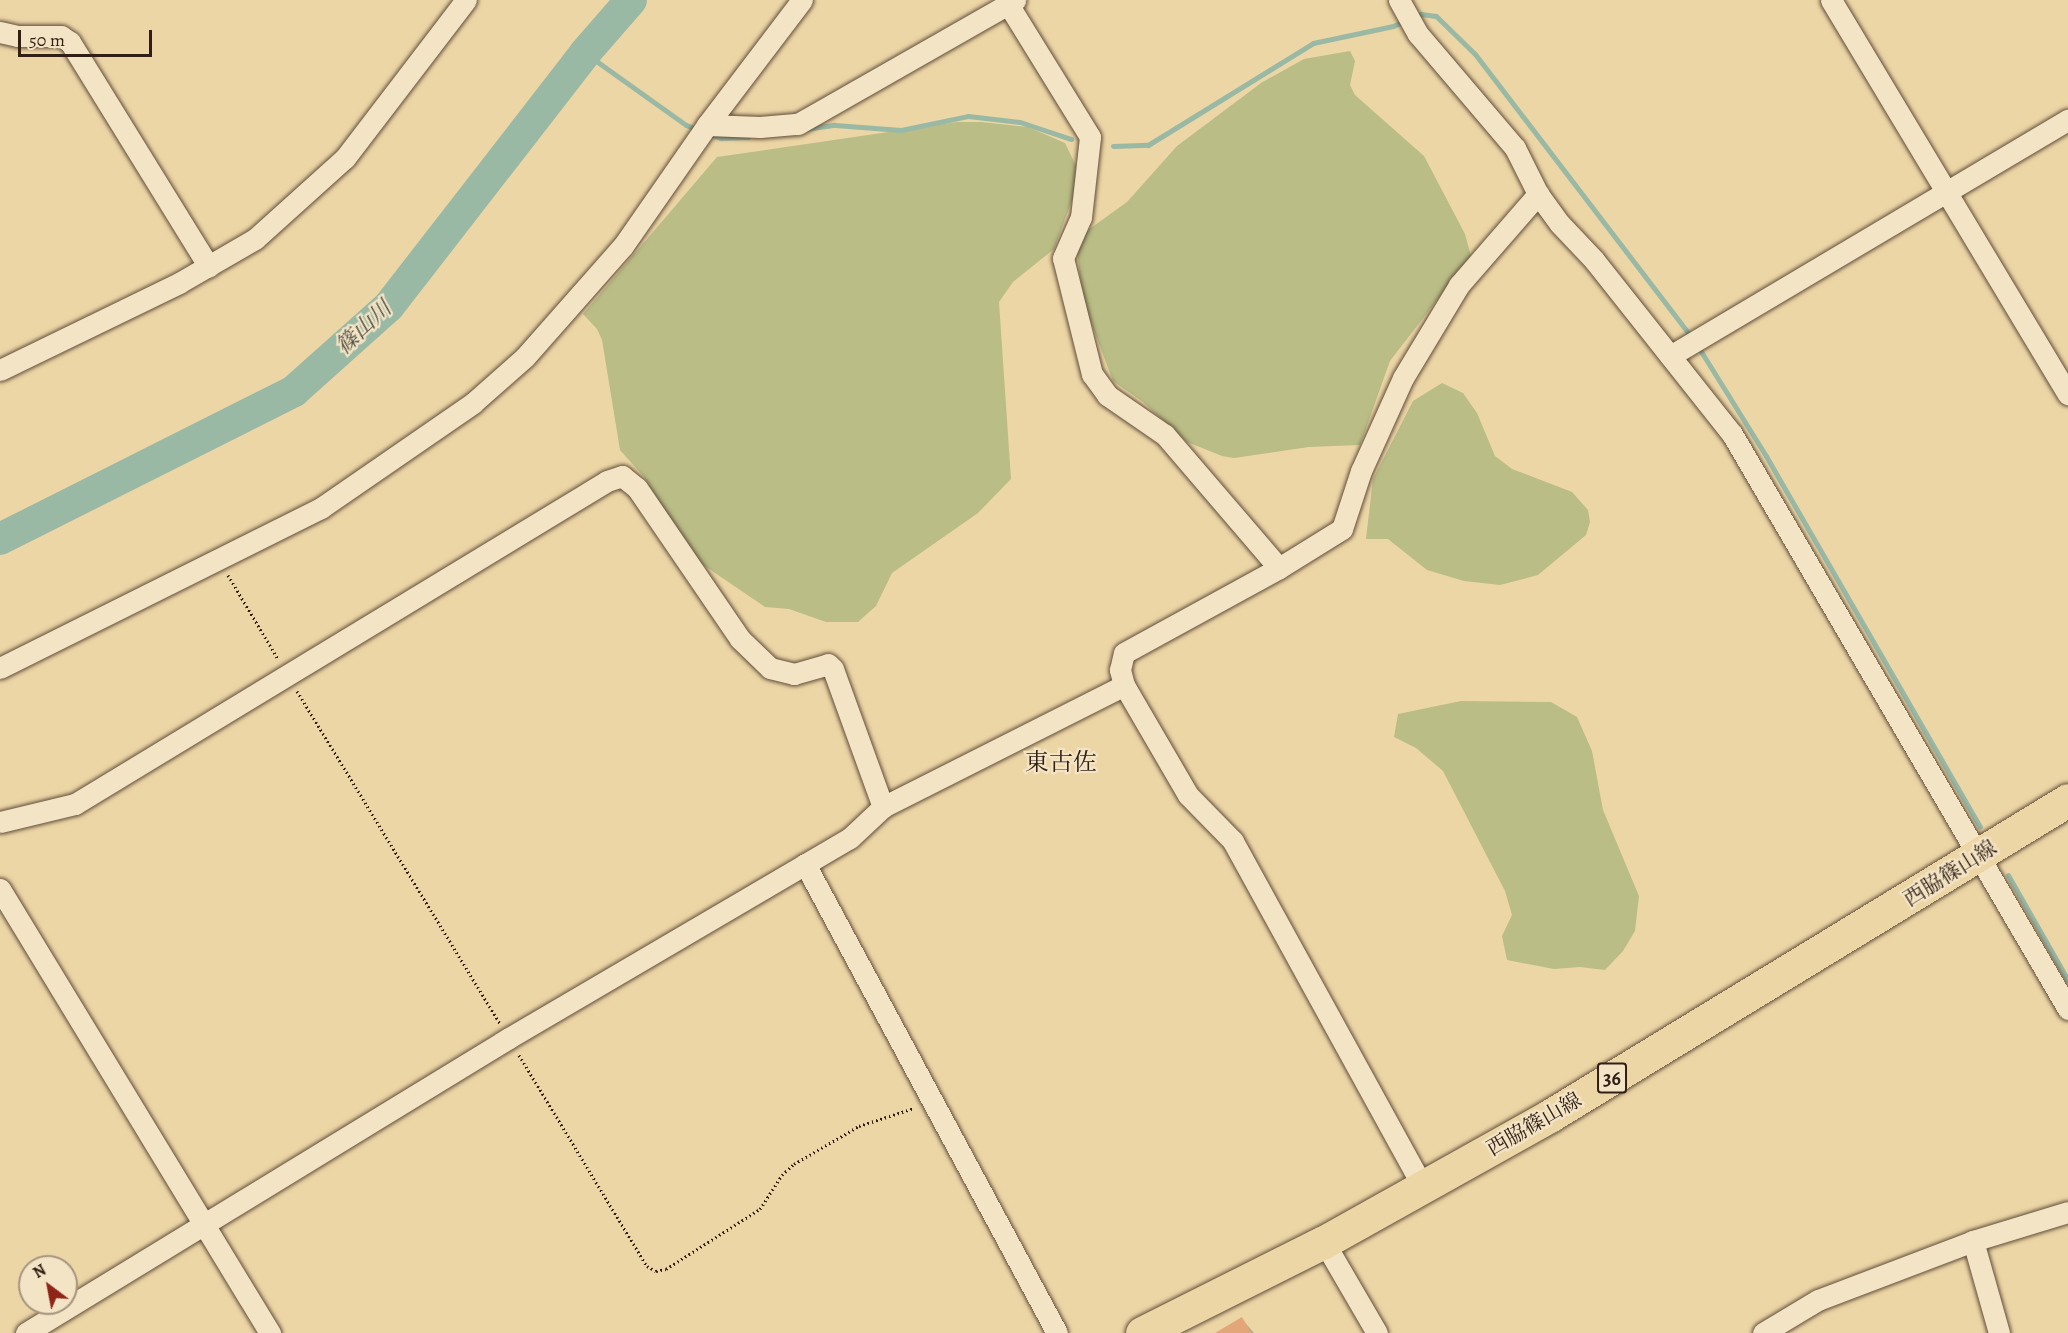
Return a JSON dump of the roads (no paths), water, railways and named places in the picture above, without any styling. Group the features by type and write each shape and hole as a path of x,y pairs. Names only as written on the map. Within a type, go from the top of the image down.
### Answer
{"main road":[{"name":"西脇篠山線","path":"1142,1333 1324,1242 1551,1115 2068,800"}],"street":[{"path":"0,370 209,267 255,239 345,158 466,0"},
{"path":"0,668 321,508 473,403 525,357 623,246 707,124 802,0"},
{"path":"1399,0 1418,33 1515,148 1538,194 1560,224 1594,260 1732,434 2068,1009"},
{"path":"1831,0 2068,394"},
{"path":"707,124 760,127 798,124 1012,2 1090,137 1081,217 1063,258 1092,374 1107,395 1165,435 1279,568"},
{"path":"0,32 17,36 61,36 70,42 209,267"},
{"path":"1670,356 2068,120"},
{"path":"1423,1187 1233,841 1188,795 1124,685 1120,670 1124,653 1279,568 1342,529 1361,471 1403,378 1459,285 1538,194"},
{"path":"0,822 75,804 607,481 622,476 637,488 740,639 770,668 794,674 828,664 832,669 883,807"},
{"path":"26,1333 508,1038 850,838 883,807 1124,685"},
{"path":"805,864 1057,1333"},
{"path":"0,889 270,1333"},
{"path":"1763,1333 1818,1300 1973,1241 2068,1212"},
{"path":"1973,1241 1999,1333"},
{"path":"1324,1242 1377,1333"}],"waterway":[{"name":"篠山川","path":"0,539 294,391 389,306 585,53 631,0"},
{"path":"1413,17 1421,14 1436,16 1475,54 1691,337"},
{"path":"1113,146 1148,145 1313,43 1393,26 1405,21"},
{"path":"585,53 686,125 699,130"},
{"path":"805,129 835,125 901,130 968,116 1020,122 1071,139"},
{"path":"710,134 721,138 748,137"},
{"path":"1697,345 1766,456 1980,827"},
{"path":"2008,875 2068,980"}],"district":[{"name":"東古佐","path":"1061,763"}]}
